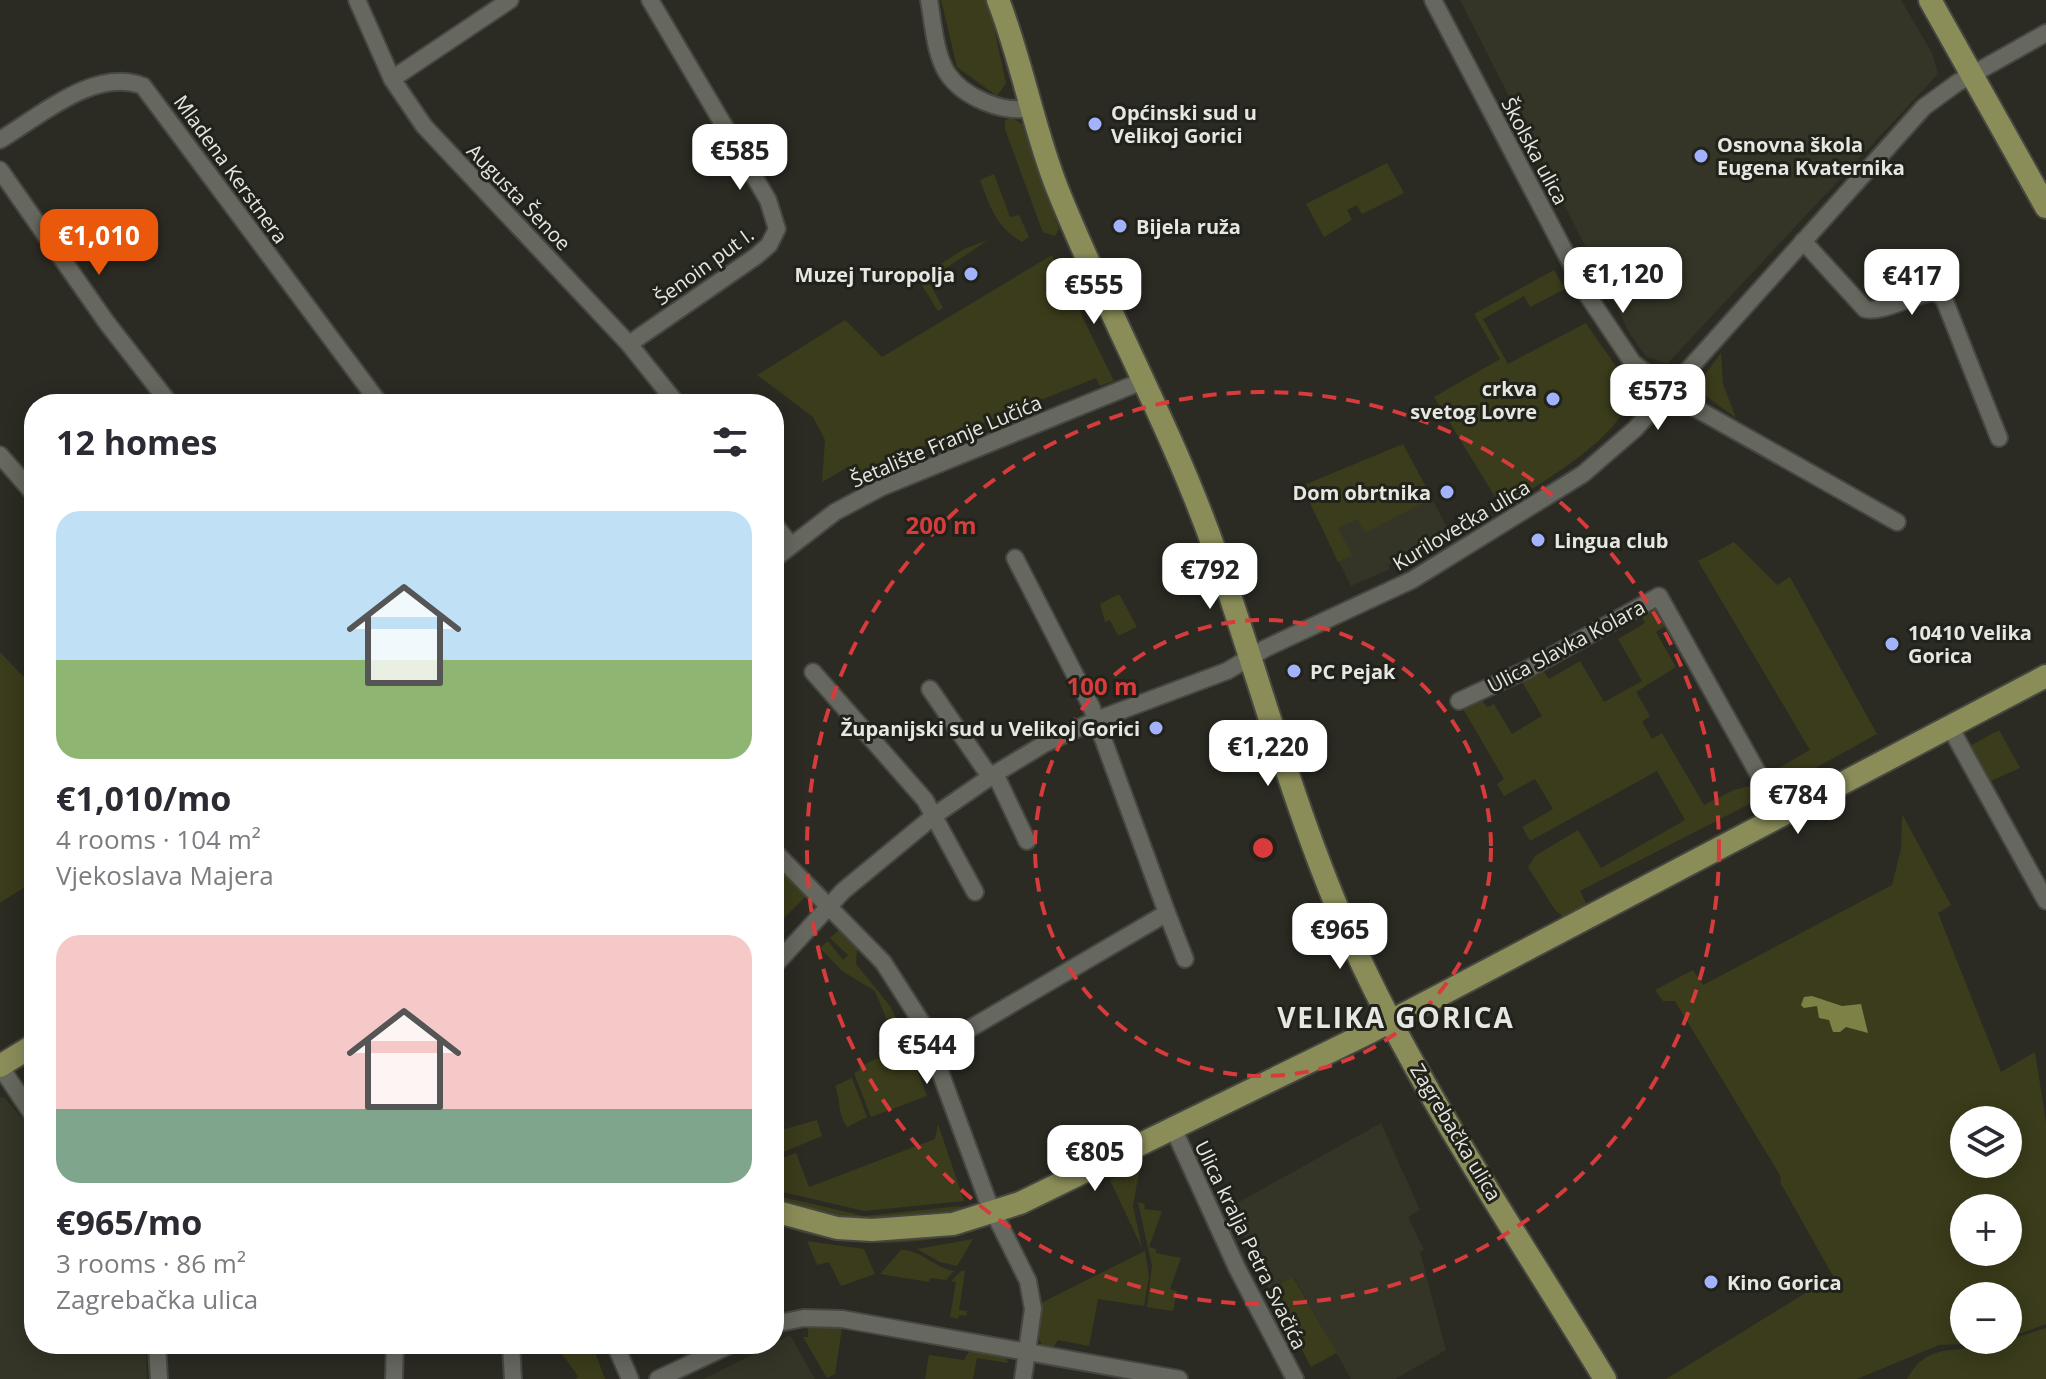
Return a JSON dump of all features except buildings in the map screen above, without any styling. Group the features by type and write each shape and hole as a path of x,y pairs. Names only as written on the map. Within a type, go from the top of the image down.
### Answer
{"main road":[{"name":"Zagrebačka ulica","path":"998,0 1030,108 1076,235 1145,380 1215,551 1317,854 1349,934 1391,1021 1605,1379"},
{"path":"1930,0 2046,207"},
{"path":"784,1214 827,1226 872,1230 953,1224 995,1213 1391,1021 1783,818 2046,676"},
{"path":"0,1066 24,1051"}],"street":[{"name":"Augusta Šenoe","path":"357,0 392,79 424,126 629,344 669,394"},
{"path":"392,79 510,0"},
{"name":"Šenoin put I.","path":"629,344 755,257 769,245 777,229 768,200 650,0"},
{"path":"929,0 946,72 962,86 996,106 1010,110 1030,108"},
{"name":"Školska ulica","path":"1433,0 1565,251 1623,350 1667,391"},
{"name":"Kurilovečka ulica","path":"784,955 829,904 935,815 1044,744 1096,720 1210,678 1412,580 1583,474 1617,448 1924,107 1972,75 2046,33"},
{"name":"Mladena Kerstnera","path":"0,140 92,86 110,80 143,86 373,394"},
{"path":"0,170 88,297 162,394"},
{"path":"1803,241 1865,309 1878,310 1921,292 1936,292 1944,299 1999,438"},
{"name":"Šetalište Franje Lučića","path":"784,550 835,512 882,487 1145,380"},
{"path":"1667,391 1897,522"},
{"path":"0,455 24,483"},
{"path":"784,536 790,544"},
{"path":"1015,558 1096,720 1185,959"},
{"name":"Ulica Slavka Kolara","path":"1459,701 1526,670 1659,596 1783,818"},
{"path":"813,672 935,815 975,892"},
{"path":"930,689 984,768 993,775 1027,841"},
{"path":"1950,727 2046,901"},
{"path":"784,861 829,904 894,976 935,1049 995,1213 1031,1294 1028,1352 1023,1379"},
{"path":"935,1049 1167,913"},
{"path":"0,1066 24,1102"},
{"name":"Ulica kralja Petra Svačića","path":"1173,1128 1237,1268 1295,1379"},
{"path":"784,1322 804,1318 842,1319 1179,1379"},
{"path":"158,1354 159,1379"},
{"path":"394,1379 395,1354"},
{"path":"512,1354 513,1379"},
{"path":"619,1354 630,1379"},
{"path":"658,1379 711,1354"}],"shaded area":[{"path":"941,0 988,0 1006,83 997,96 957,67"},
{"name":"Osnovna škola Eugena Kvaternika","path":"1460,0 1901,0 1932,53 1938,74 1668,363 1664,363 1646,356 1630,334"},
{"path":"1011,117 1022,124 1059,229 1055,236 1043,232 1039,222 1005,129 1005,121"},
{"path":"1387,163 1404,193 1362,214 1357,205 1347,210 1352,220 1324,237 1306,204"},
{"path":"994,174 1010,217 1019,215 1029,237 1022,242 1000,223 987,199 980,180"},
{"path":"988,240 928,280 943,308 938,311 918,279 964,249"},
{"path":"1052,255 1114,381 1100,386 1096,378 887,461 890,470 861,483 850,466 822,482 825,440 813,417 757,375 845,320 882,357"},
{"path":"1554,270 1565,289 1530,307 1524,296 1483,319 1508,364 1586,323 1624,379 1628,401 1620,418 1586,452 1511,502 1500,505 1434,397 1500,359 1474,314"},
{"path":"1721,353 1723,384 1736,418 1695,388"},
{"path":"1403,444 1448,529 1411,548 1412,552 1388,565 1390,569 1351,586 1302,486"},
{"path":"1403,444 1432,498 1365,533 1357,519 1338,528 1352,555 1338,562 1302,486"},
{"path":"1734,542 1777,585 1790,577 1877,734 1781,787 1772,772 1810,750 1698,561"},
{"path":"1119,594 1137,627 1118,636 1110,620 1105,622 1100,604"},
{"path":"1656,609 1667,619 1666,626 1656,632 1676,667 1636,692 1650,716 1642,722 1652,739 1662,733 1704,805 1734,790 1753,785 1761,798 1580,891 1589,909 1566,919 1555,910 1528,867 1535,856 1578,830 1601,868 1685,820 1657,771 1530,841 1522,827 1553,809 1535,779 1504,796 1497,784 1504,779 1462,707 1480,697 1487,707 1494,704 1512,734 1542,716 1521,680 1542,669 1549,679 1580,661 1604,702 1642,681 1618,639 1645,623 1640,613"},
{"path":"0,652 24,677 24,887 0,903"},
{"path":"1999,730 2020,768 1991,781 1986,779 1968,747"},
{"path":"1902,814 1951,905 1938,913 2001,1072 2035,1052 2046,1122 2046,1324 2022,1333 2022,1282 1950,1282 1950,1345 1939,1345 1857,1379 1666,1379 1833,1276 1780,1182 1781,1177 1675,1001 1663,1001 1655,990 1693,970 1703,985 1892,885 1901,849"},
{"path":"784,869 808,894 784,918"},
{"path":"839,930 857,949 856,964 890,1006 901,1028 892,1032 875,991 842,971 820,948 828,941 843,960 848,955 830,938"},
{"path":"1812,996 1842,1006 1861,1004 1868,1033 1846,1027 1840,1032 1833,1032 1829,1020 1819,1018 1817,1006 1804,1008 1801,1005 1804,997"},
{"path":"905,1037 927,1096 871,1117 854,1073 860,1070 859,1067 891,1052"},
{"path":"852,1078 867,1117 847,1127 835,1086"},
{"path":"0,1097 5,1098 24,1122 24,1354 146,1354 147,1379 0,1379"},
{"path":"817,1120 822,1136 784,1152 784,1129"},
{"path":"1381,1123 1420,1210 1408,1217 1424,1250 1420,1252 1446,1350 1395,1379 1351,1379 1294,1277 1269,1289 1230,1207"},
{"path":"938,1124 964,1201 864,1211 784,1192 784,1157 796,1153 809,1187 935,1139"},
{"path":"1140,1166 1133,1206 1142,1248 1110,1180"},
{"path":"784,1197 864,1216 961,1206 963,1214 855,1222 784,1204"},
{"path":"1138,1202 1145,1204 1144,1209 1162,1211 1149,1247 1156,1249 1156,1253 1181,1258 1170,1289 1177,1291 1173,1311 1147,1307 1152,1266"},
{"path":"784,1222 890,1239 922,1237 975,1226 976,1231 926,1240 877,1243 828,1239 784,1227"},
{"path":"973,1239 957,1266 940,1262 917,1249"},
{"path":"807,1241 864,1249 875,1274 841,1286 829,1262 817,1265"},
{"path":"901,1250 915,1252 954,1271 946,1280 930,1278 929,1282 880,1274"},
{"path":"1145,1251 1149,1276 1144,1306 1098,1299 1089,1346 1058,1340 1053,1348 1044,1349 1037,1334 1041,1303"},
{"path":"965,1271 959,1310 967,1311 966,1316 959,1315 958,1319 950,1317 956,1282 951,1281"},
{"path":"1293,1277 1337,1353 1311,1367 1270,1289"},
{"path":"808,1327 842,1328 835,1374 827,1378 803,1337 808,1337"},
{"path":"2046,1328 2046,1379 1907,1379 1925,1358 1950,1350 1950,1354 2022,1354 2022,1335"},
{"path":"790,1335 815,1379 703,1379 754,1354 784,1354 784,1338"},
{"path":"970,1350 1006,1356 1008,1363 977,1358 973,1379 925,1379 929,1355 964,1360"},
{"path":"562,1354 596,1354 605,1379 576,1379 578,1376"}],"place":[{"name":"Općinski sud u Velikoj Gorici","path":"1095,124"},
{"name":"Osnovna škola Eugena Kvaternika","path":"1701,156"},
{"name":"Bijela ruža","path":"1120,226"},
{"name":"Muzej Turopolja","path":"971,274"},
{"name":"crkva svetog Lovre","path":"1553,399"},
{"name":"Dom obrtnika","path":"1447,492"},
{"name":"Lingua club","path":"1538,540"},
{"name":"10410 Velika Gorica","path":"1892,644"},
{"name":"PC Pejak","path":"1294,671"},
{"name":"Županijski sud u Velikoj Gorici","path":"1156,728"},
{"name":"Kino Gorica","path":"1711,1282"}],"district":[{"name":"VELIKA GORICA","path":"1396,1017"}]}
